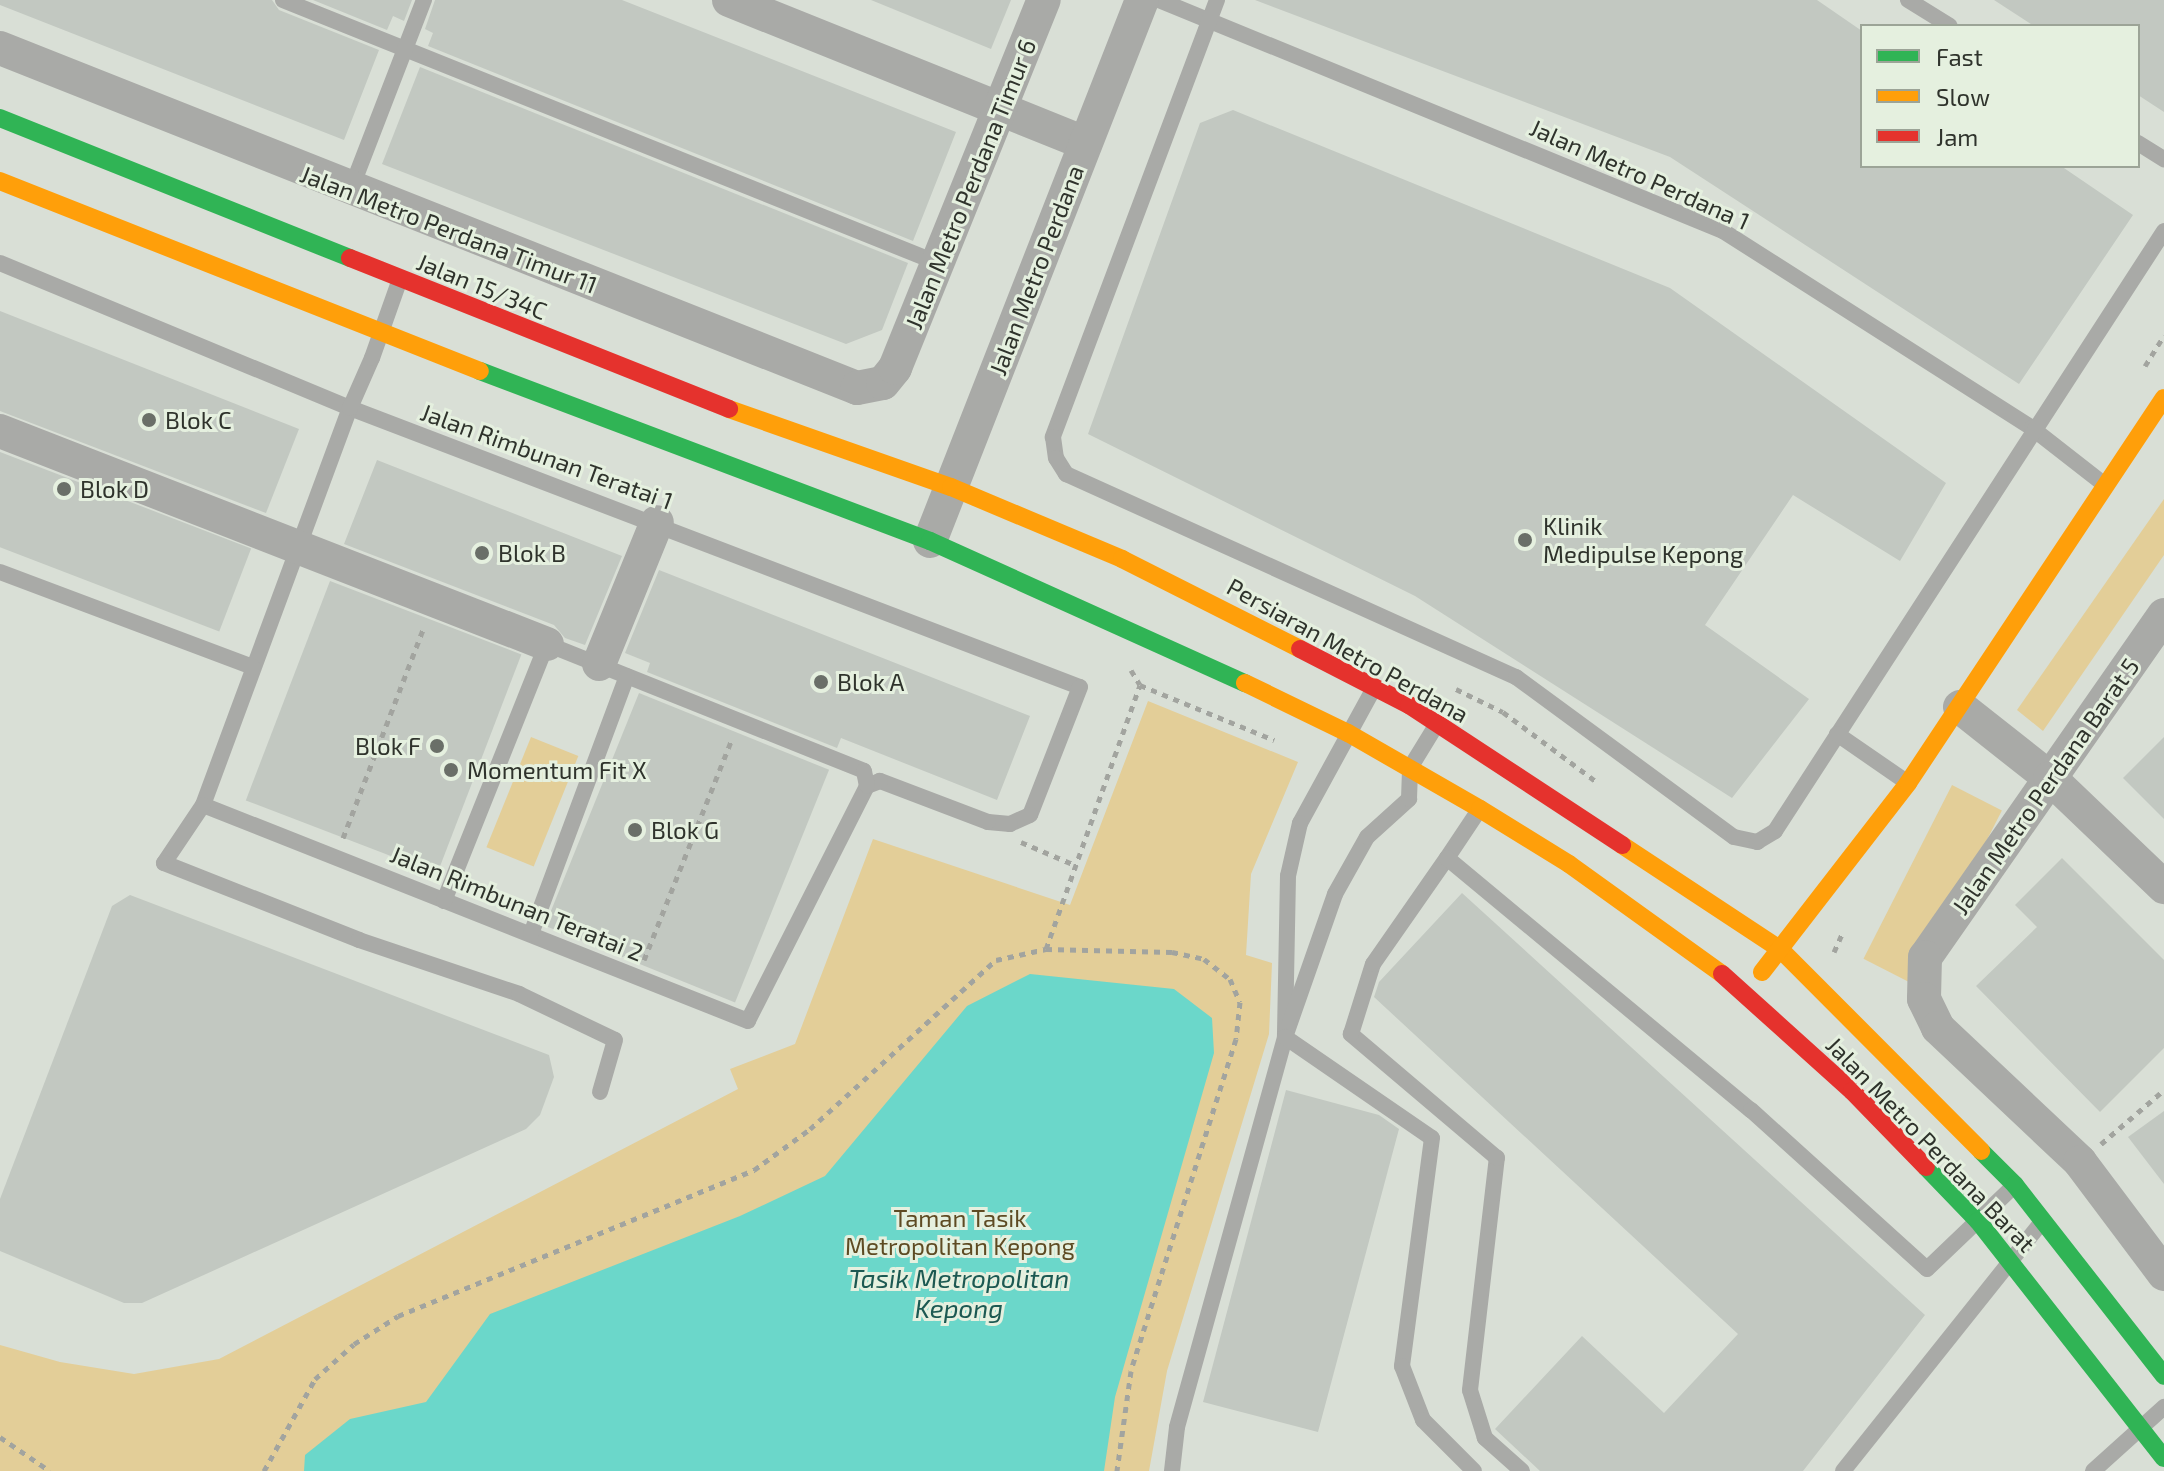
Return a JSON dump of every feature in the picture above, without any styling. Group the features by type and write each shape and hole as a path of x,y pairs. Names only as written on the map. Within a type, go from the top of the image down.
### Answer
{"street":[{"path":"729,0 1085,143"},
{"name":"Jalan Metro Perdana Timur 6","path":"895,368 1044,0"},
{"name":"Jalan Metro Perdana","path":"930,541 1142,0"},
{"name":"Jalan Metro Perdana Timur 11","path":"0,48 350,190 857,388 883,383 895,368"},
{"name":"Jalan 15/34C","path":"0,118 710,402 951,487"},
{"path":"0,181 378,334 930,541 1348,733 1569,864 1746,995 1908,783 2164,398"},
{"path":"0,431 547,644"},
{"name":"Persiaran Metro Perdana","path":"951,487 1122,559 1375,686 1438,723 1780,949"},
{"path":"613,670 657,522"},
{"name":"Jalan Metro Perdana Barat 5","path":"2080,1162 1938,1028 1924,999 1925,957 2164,615"},
{"path":"1960,707 2050,778 2164,887"},
{"name":"Jalan Metro Perdana Barat","path":"1780,949 2015,1185 2045,1219 2164,1376"},
{"name":"Jalan Metro Perdana Barat","path":"1746,995 1852,1091 1978,1221 2164,1458"},
{"path":"2080,1162 2164,1274"}],"lane":[{"path":"283,0 938,263"},
{"path":"350,190 424,0"},
{"name":"Jalan Metro Perdana 1","path":"1159,0 1723,231 2032,428 2106,486"},
{"path":"1217,0 1053,437 1056,458 1066,474 1516,677 1734,837 1757,842 1775,831 2032,428 2164,231"},
{"path":"1908,0 1947,24"},
{"path":"2140,144 2164,159"},
{"name":"Jalan Rimbunan Teratai 1","path":"0,263 350,408 657,522 1080,687 1030,815 1010,824"},
{"path":"400,279 203,805 164,863 359,940 519,994 615,1040 600,1092"},
{"path":"0,572 253,667"},
{"path":"444,901 547,644 864,771 867,786 880,781 988,822 1010,824"},
{"path":"531,934 613,670"},
{"path":"1285,1037 1288,876 1300,823 1375,686"},
{"path":"1172,1471 1177,1427 1285,1037 1335,894 1367,837 1409,799 1410,768 1438,723"},
{"path":"1837,734 1908,783"},
{"name":"Jalan Rimbunan Teratai 2","path":"203,805 748,1021 867,786"},
{"path":"1480,809 1373,964 1351,1034 1497,1158 1470,1390 1485,1438 1522,1471"},
{"path":"1447,858 1751,1110 1927,1269 2015,1185"},
{"path":"1285,1037 1432,1138 1402,1366 1423,1420 1474,1471"},
{"path":"1843,1471 2009,1258 2045,1219"},
{"path":"2094,1471 2164,1407"},
{"path":"2094,1471 2101,1471"}],"path":[{"path":"335,857 434,600"},
{"path":"1128,665 1140,685 1262,736 1335,758"},
{"path":"1046,949 1140,685"},
{"path":"638,977 739,719"},
{"path":"1010,824 1023,846 1075,865"},
{"path":"264,1471 315,1379 354,1344 398,1316 754,1170 810,1129 996,960 1046,949 1172,952 1204,959 1230,979 1240,1002 1236,1039 1131,1371 1117,1471"},
{"path":"2080,1162 2164,1090"},
{"path":"0,1437 50,1471"}],"green space":[{"path":"2164,499 2164,555 2043,731 2017,710"},
{"name":"Taman Tasik Metropolitan Kepong","path":"1148,701 1298,762 1251,874 1246,955 1272,963 1269,1034 1167,1371 1149,1471 0,1471 0,1345 60,1362 134,1374 219,1359 738,1089 730,1069 795,1044 873,839 1070,905"},
{"path":"531,737 578,756 534,866 486,847"},
{"path":"1952,785 2002,810 1913,984 1863,959"}],"water":[{"name":"Tasik Metropolitan Kepong","path":"1030,974 1174,989 1212,1018 1214,1053 1115,1397 1104,1471 304,1471 305,1455 350,1419 426,1402 490,1314 740,1216 825,1176 967,1006"}],"building":[{"path":"0,0 272,0 279,10 379,50 344,140 0,5"},
{"path":"313,0 412,0 404,21 393,16 387,30"},
{"path":"435,0 622,0 956,132 913,241 428,46 433,33 425,29"},
{"path":"871,0 1011,0 991,49"},
{"path":"1255,0 1817,0 1860,30 1860,168 2064,168 2133,215 2019,384 1670,157"},
{"path":"1994,0 2164,0 2164,112 2140,96 2140,24 2031,24"},
{"path":"420,67 908,263 882,330 846,344 382,164"},
{"path":"1233,110 1670,288 1946,483 1900,561 1793,495 1705,625 1809,699 1732,798 1415,596 1088,434 1200,123"},
{"name":"Blok C","path":"0,311 299,429 266,513 0,411"},
{"name":"Blok D","path":"0,452 251,548 219,631 0,547"},
{"name":"Blok B","path":"377,460 622,556 585,645 565,638 554,625 344,544"},
{"name":"Blok A","path":"659,570 1030,716 997,800 841,738 837,748 647,672 650,663 625,653"},
{"path":"330,581 521,654 437,874 246,800"},
{"path":"639,693 829,770 735,1003 545,926"},
{"path":"2164,737 2164,819 2123,778"},
{"path":"2062,858 2164,960 2164,1048 2100,1112 1976,986 2037,927 2015,905"},
{"path":"1462,893 1925,1315 1803,1471 1540,1471 1495,1429 1582,1336 1664,1413 1738,1334 1374,997 1379,982"},
{"path":"130,895 549,1055 554,1077 540,1115 526,1129 142,1303 124,1303 0,1251 0,1199 112,906"},
{"path":"1286,1090 1379,1115 1399,1129 1318,1432 1203,1402"},
{"path":"2164,1111 2164,1184 2128,1137"}],"traffic: fast":[{"path":"0,118 350,258"},
{"path":"480,371 930,541 1245,683"},
{"path":"1981,1151 2015,1185 2164,1376"},
{"path":"1926,1167 1978,1221 2164,1458"}],"traffic: slow":[{"path":"0,181 480,371"},
{"path":"1762,972 1908,783 2164,398"},
{"path":"729,409 951,487 1122,559 1300,649"},
{"path":"1245,683 1348,733 1480,809 1569,864 1722,974"},
{"path":"1622,845 1780,949 1981,1151"}],"traffic: jam":[{"path":"350,258 729,409"},
{"path":"1300,649 1409,705 1622,845"},
{"path":"1722,974 1852,1091 1926,1167"}],"place":[{"name":"Blok C","path":"149,420"},
{"name":"Blok D","path":"64,489"},
{"name":"Klinik Medipulse Kepong","path":"1525,540"},
{"name":"Blok B","path":"482,553"},
{"name":"Blok A","path":"821,682"},
{"name":"Blok F","path":"437,746"},
{"name":"Momentum Fit X","path":"451,770"},
{"name":"Blok G","path":"635,830"}]}
